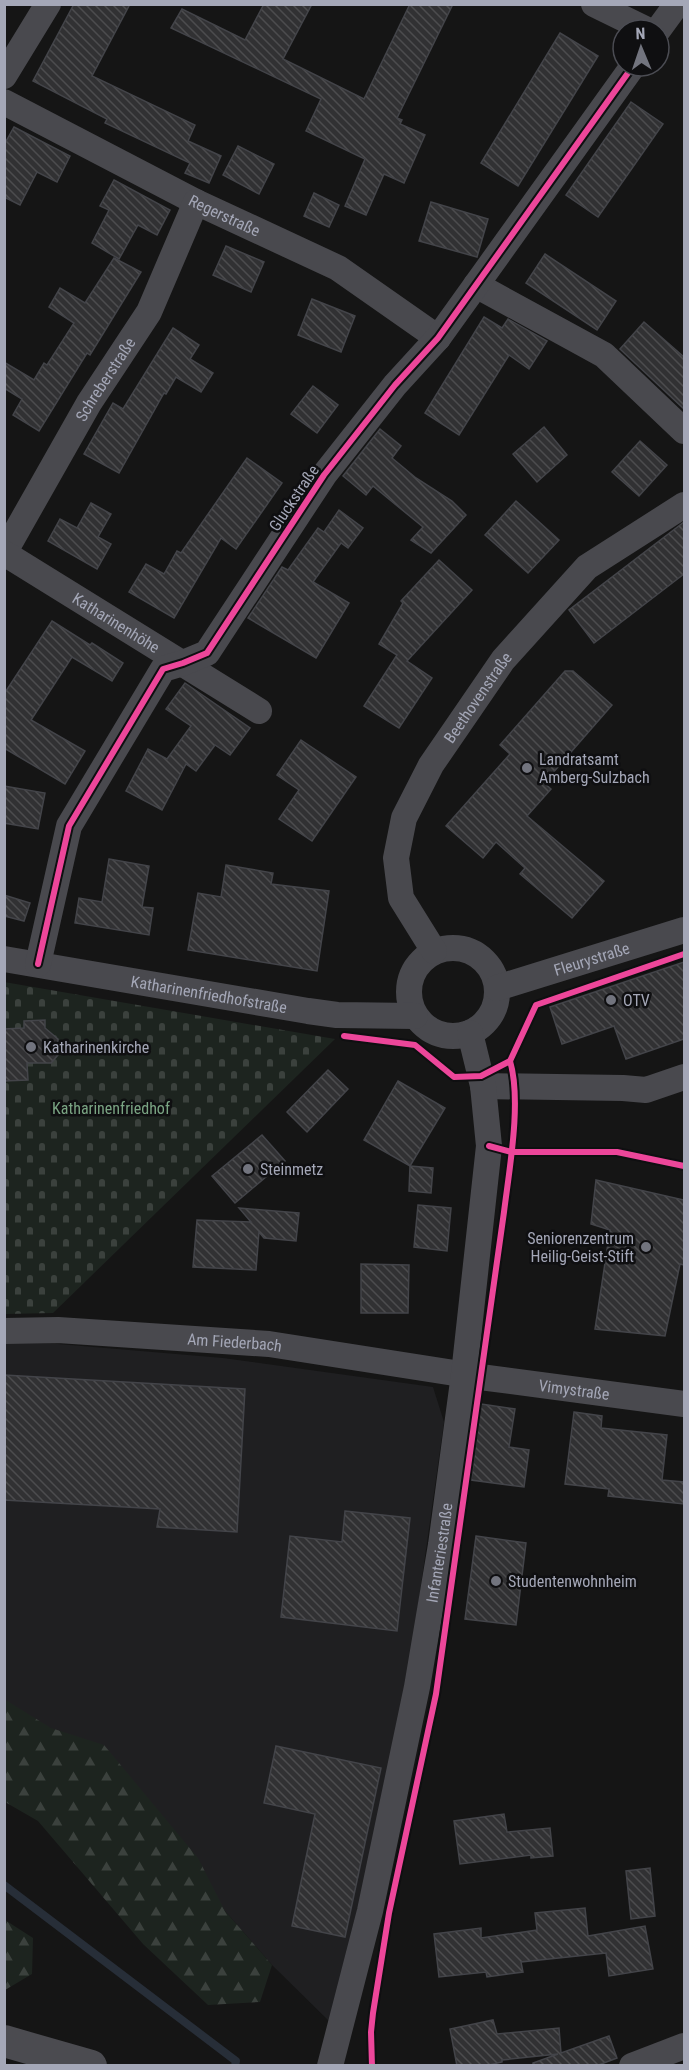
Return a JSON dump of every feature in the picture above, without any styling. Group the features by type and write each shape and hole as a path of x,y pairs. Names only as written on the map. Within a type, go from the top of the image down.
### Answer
{"main road":[{"path":"4,2041 91,2066"}],"street":[{"path":"4,76 48,4"},
{"path":"594,4 623,18"},
{"path":"667,18 677,4"},
{"name":"Gluckstraße","path":"38,964 69,825 163,669 207,653 324,476 396,385 438,338 624,78"},
{"name":"Regerstraße","path":"4,102 196,202 338,268 438,338"},
{"name":"Schreberstraße","path":"4,553 89,403 149,312 196,202"},
{"path":"476,285 604,355 684,431"},
{"name":"Beethovenstraße","path":"434,951 401,898 396,858 404,818 431,765 503,660 587,567 684,505"},
{"name":"Katharinenhöhe","path":"4,553 259,711"},
{"name":"Fleurystraße","path":"497,988 684,930"},
{"path":"452,947 470,950 485,961 495,976 497,988 495,1007 489,1018 481,1027 470,1033 454,1037 439,1035 425,1028 415,1016 409,1002 408,987 412,972 421,960 434,951 452,947"},
{"name":"Katharinenfriedhofstraße","path":"4,959 308,1011 337,1015 415,1016"},
{"name":"Infanteriestraße","path":"330,2066 370,1911 417,1687 441,1545 464,1374 489,1146 483,1086 470,1033"},
{"path":"483,1086 646,1090 684,1077"},
{"name":"Am Fiederbach","path":"4,1331 58,1330 269,1344 464,1374"},
{"name":"Vimystraße","path":"464,1374 684,1404"},
{"path":"632,2066 684,2046"}],"shaded area":[{"path":"23,1341 223,1358 433,1387 444,1422 409,1670 371,1863 331,2023 272,1965 225,1911 5,1739 4,1342"}],"green space":[{"name":"Katharinenfriedhof","path":"4,982 335,1039 53,1313 5,1314"},
{"path":"4,1699 51,1728 104,1745 198,1858 225,1911 272,1965 260,2002 208,2005 143,1944 38,1821 5,1802"},
{"path":"5,1920 33,1938 32,1974 5,1990"}],"building":[{"path":"74,4 130,4 92,76 195,125 188,141 221,156 209,183 185,173 190,163 105,123 107,119 33,81"},
{"path":"264,4 312,4 283,59 364,99 410,4 453,4 397,118 402,120 400,124 425,135 404,183 384,174 366,215 345,206 365,159 306,131 321,99 171,28 182,9 245,40"},
{"path":"560,33 598,56 518,186 481,163"},
{"path":"631,102 663,124 598,217 566,195"},
{"path":"14,127 70,156 57,182 37,172 20,205 4,197 4,145"},
{"path":"238,146 274,164 259,194 223,175"},
{"path":"114,180 170,210 157,235 138,225 119,259 92,243 109,210 100,206"},
{"path":"314,193 339,205 329,227 304,216"},
{"path":"431,202 488,219 477,257 419,241"},
{"path":"226,246 264,262 251,292 213,275"},
{"path":"545,254 616,301 597,330 526,283"},
{"path":"114,258 141,272 90,355 87,353 39,431 13,415 22,399 4,388 4,362 34,380 44,363 47,365 74,323 49,307 60,288 85,303"},
{"path":"312,299 355,316 341,352 298,335"},
{"path":"484,317 502,328 508,319 547,341 529,369 509,355 459,435 425,413"},
{"path":"644,322 684,357 684,409 620,349"},
{"path":"173,328 199,345 190,359 213,373 201,392 176,377 166,394 164,393 119,473 84,454 113,403 123,409"},
{"path":"313,386 338,405 317,433 291,414"},
{"path":"544,427 567,455 537,482 513,454"},
{"path":"380,429 401,446 392,458 416,478 452,501 466,515 431,553 411,540 423,527 373,486 366,495 343,476"},
{"path":"640,441 667,465 639,496 612,472"},
{"path":"247,458 282,483 236,549 221,538 174,618 129,592 146,564 164,574 177,551 181,553"},
{"path":"516,501 559,540 528,573 485,535"},
{"path":"91,503 111,514 98,537 111,544 97,569 48,541 60,519 77,528"},
{"path":"339,510 363,528 348,548 341,543 313,582 349,603 316,658 248,618 282,567 288,570 318,528 324,532"},
{"path":"684,522 684,574 594,643 569,610"},
{"path":"439,560 472,590 407,661 432,678 399,728 364,706 397,655 379,644 403,603 401,601"},
{"path":"52,621 123,663 112,681 72,657 31,720 85,751 65,784 4,748 4,694"},
{"name":"Landratsamt Amberg-Sulzbach","path":"565,671 573,671 612,705 544,783 551,789 527,816 604,881 572,918 520,874 525,868 496,842 483,858 446,826 510,754 500,745"},
{"path":"185,683 250,728 230,755 215,745 196,771 186,764 162,810 126,791 148,749 167,759 191,726 166,709"},
{"path":"301,740 356,777 312,841 279,819 299,790 277,775"},
{"path":"4,786 45,793 38,829 4,823"},
{"path":"109,859 149,866 142,907 153,908 149,935 75,923 79,898 102,902"},
{"path":"226,865 273,873 271,884 329,891 317,971 188,950 198,893 221,897"},
{"path":"4,895 30,903 24,921 4,916"},
{"path":"684,962 684,1039 626,1059 614,1026 562,1044 550,1007"},
{"name":"Katharinenkirche","path":"45,1020 45,1028 58,1039 58,1055 51,1063 27,1063 28,1080 4,1081 4,1029 24,1028 24,1021"},
{"path":"328,1070 348,1089 307,1132 287,1112"},
{"path":"398,1081 445,1108 410,1166 364,1140"},
{"name":"Steinmetz","path":"262,1135 285,1161 235,1203 212,1176"},
{"path":"410,1166 433,1168 431,1193 409,1191"},
{"name":"Seniorenzentrum Heilig-Geist-Stift","path":"596,1180 684,1200 684,1265 680,1264 665,1336 595,1329 610,1230 591,1224"},
{"path":"418,1205 451,1208 447,1251 414,1247"},
{"path":"239,1208 299,1213 296,1241 264,1238 259,1232 256,1270 193,1267 197,1220 251,1222"},
{"path":"361,1264 409,1265 408,1313 361,1313"},
{"path":"4,1375 245,1389 237,1532 157,1527 160,1509 4,1500"},
{"path":"481,1404 515,1409 509,1447 529,1450 524,1487 471,1480"},
{"path":"574,1412 602,1416 601,1428 667,1435 662,1480 684,1482 684,1504 608,1496 609,1489 565,1484"},
{"path":"345,1511 410,1518 397,1631 281,1617 290,1536 342,1542"},
{"name":"Studentenwohnheim","path":"476,1536 526,1543 516,1625 465,1619"},
{"path":"276,1746 381,1768 345,1937 292,1926 315,1814 264,1803"},
{"path":"504,1814 507,1832 550,1828 553,1856 531,1858 531,1855 460,1864 454,1821"},
{"path":"650,1868 655,1916 631,1919 626,1871"},
{"path":"585,1908 588,1936 645,1926 653,1969 609,1976 606,1953 521,1962 523,1972 487,1977 486,1972 439,1977 434,1934 481,1928 481,1938 537,1930 535,1913"},
{"path":"493,2020 497,2034 559,2028 561,2053 609,2036 617,2058 596,2066 533,2066 533,2063 558,2054 502,2060 502,2062 485,2066 457,2066 450,2029"}],"waterway":[{"path":"4,1885 236,2061 235,2066"}],"cycle path":[{"path":"38,964 69,826 163,669 207,653 324,475 395,385 438,338 624,78"},
{"path":"344,1036 415,1045 454,1077 481,1076 510,1061 536,1005 684,954"},
{"path":"372,2066 373,2013 389,1913 436,1694 504,1212 515,1116 515,1096 510,1061"},
{"path":"489,1146 511,1152 617,1152 684,1166"}],"place":[{"name":"Landratsamt Amberg-Sulzbach","path":"527,768"},
{"name":"OTV","path":"611,1000"},
{"name":"Katharinenkirche","path":"31,1047"},
{"name":"Steinmetz","path":"248,1169"},
{"name":"Seniorenzentrum Heilig-Geist-Stift","path":"646,1247"},
{"name":"Studentenwohnheim","path":"496,1581"}]}
